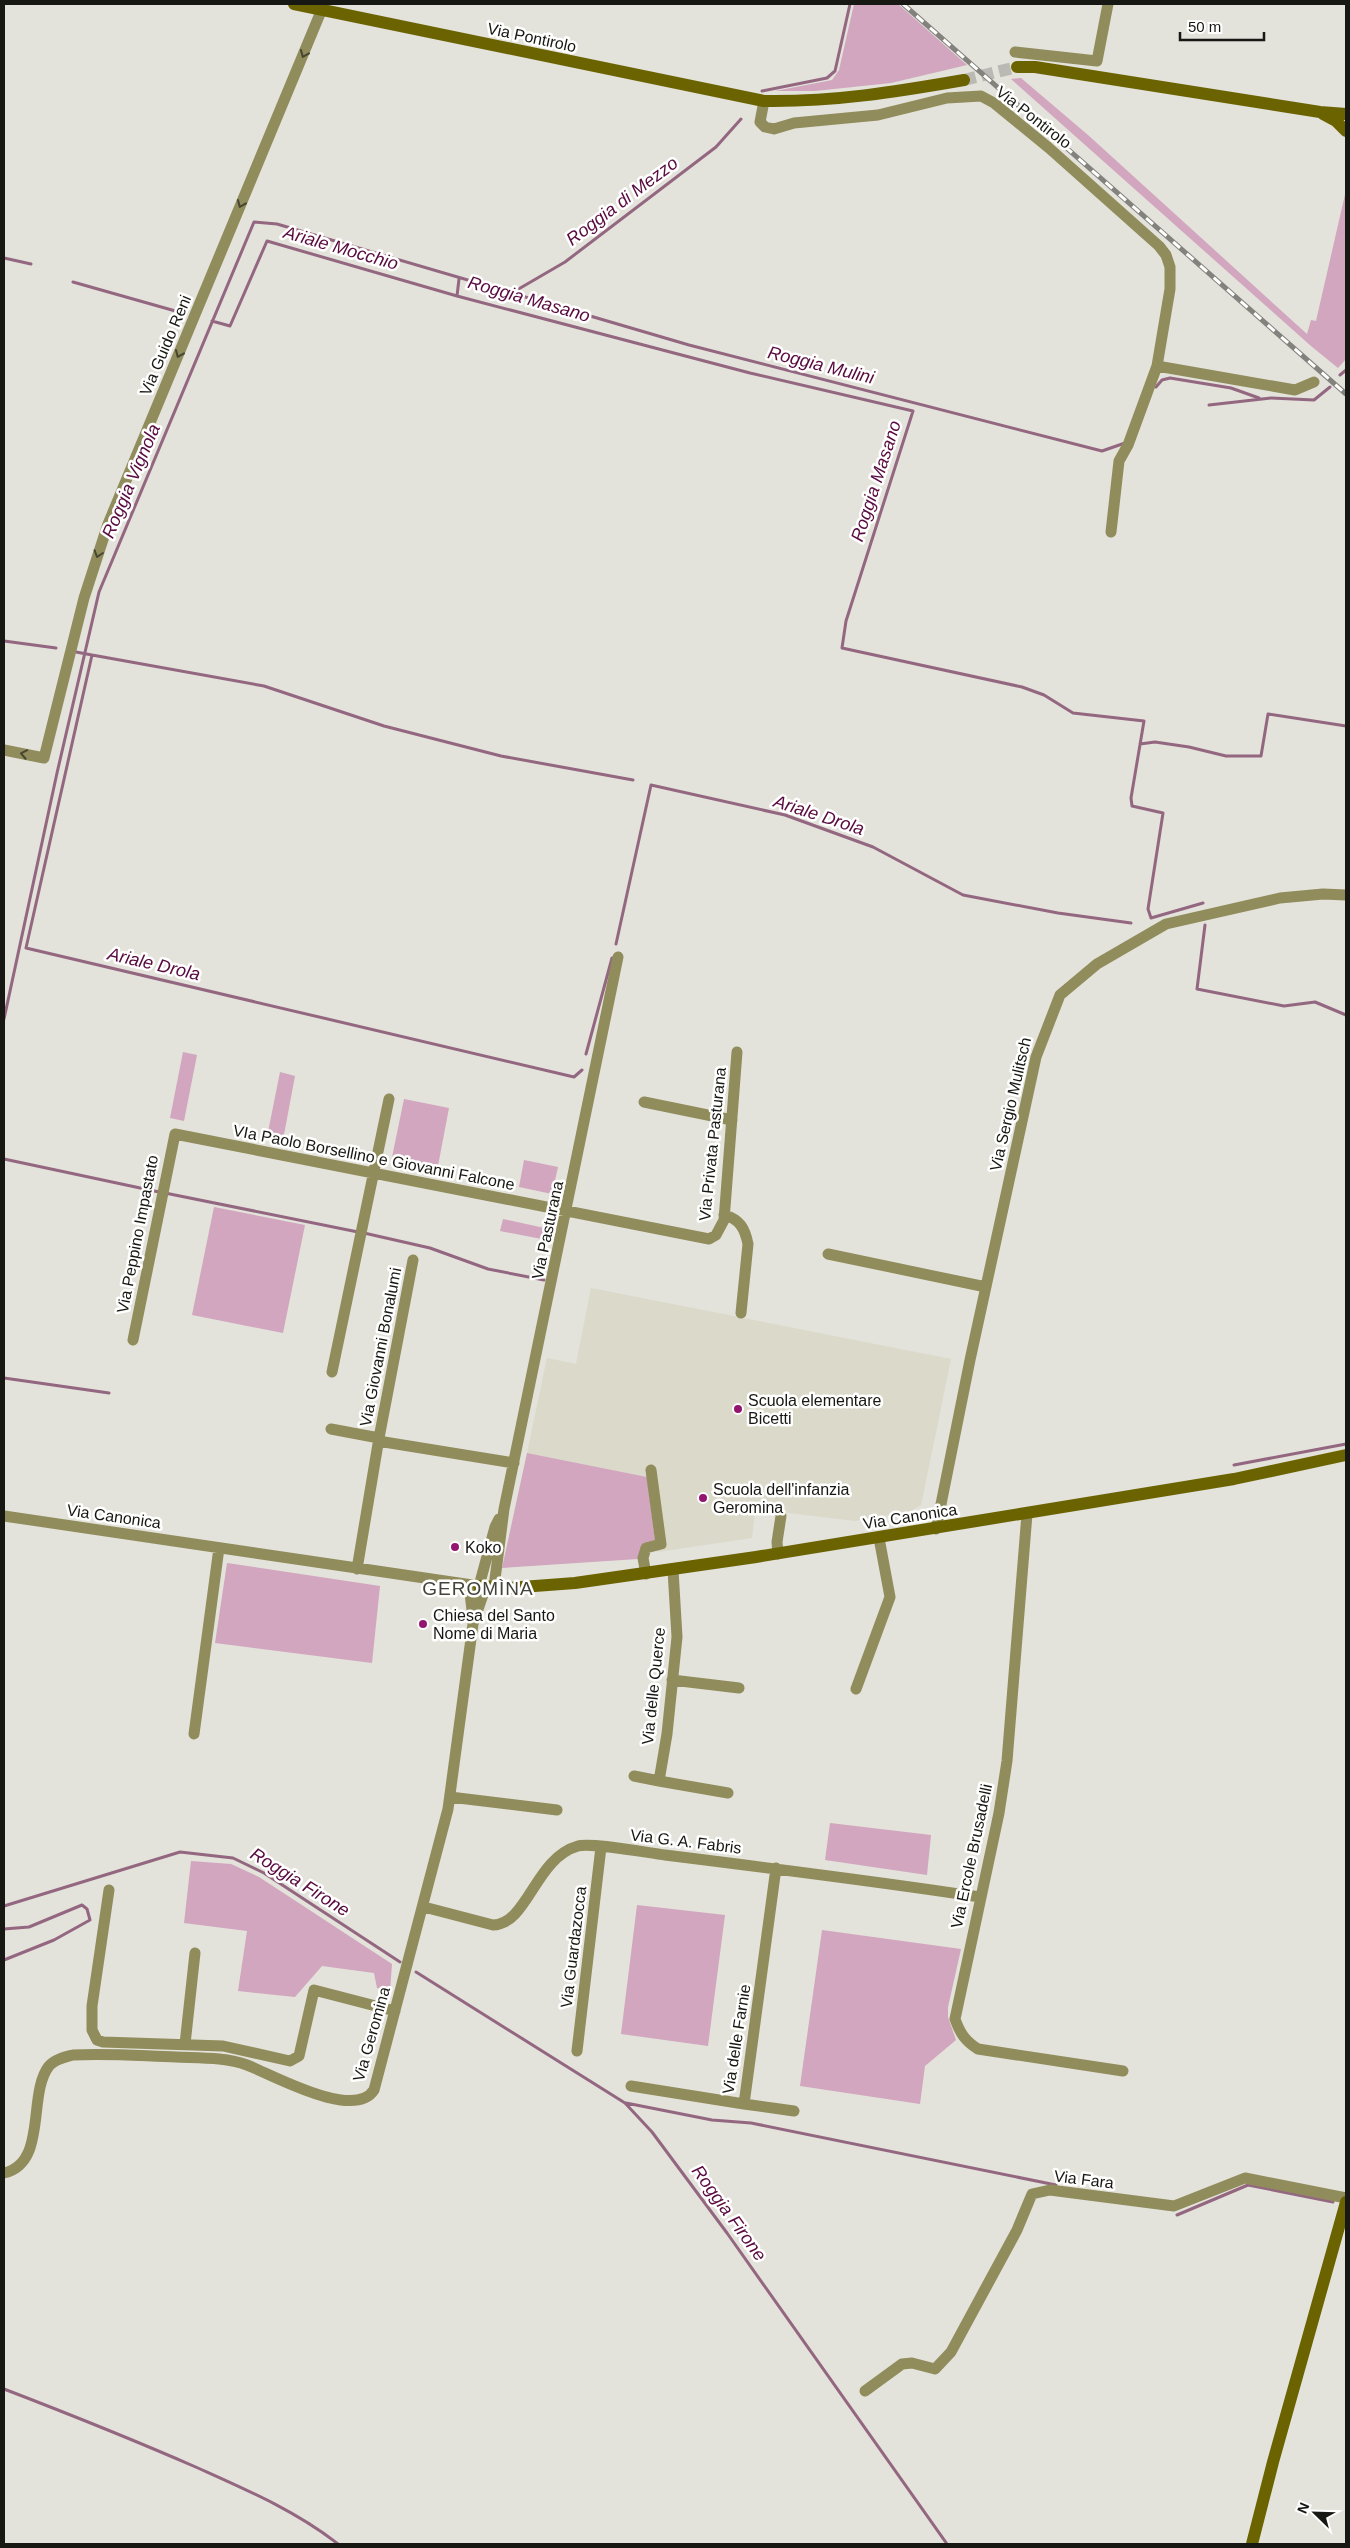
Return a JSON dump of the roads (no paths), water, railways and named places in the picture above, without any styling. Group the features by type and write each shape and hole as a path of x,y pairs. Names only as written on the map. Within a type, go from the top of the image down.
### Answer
{"street":[{"name":"Via Pontirolo","path":"294,4 764,102 873,96 964,80"},
{"path":"1015,52 1097,61 1108,4"},
{"name":"Via Guido Reni","path":"4,750 44,758 84,598 108,524 322,9"},
{"name":"Via Pontirolo","path":"1017,67 1044,68 1320,112 1346,114"},
{"name":"Via Pontirolo","path":"764,102 760,122 765,127 774,129 794,123 878,115 947,98 980,96 994,103 1117,207 1166,255 1170,267 1170,289 1157,366 1128,446 1119,461 1110,532"},
{"name":"Via Pontirolo","path":"1320,112 1336,121 1346,131"},
{"path":"1157,366 1296,390 1314,382"},
{"name":"Via Sergio Mulitsch","path":"936,1528 1036,1057 1060,995 1097,964 1166,924 1280,898 1323,894 1346,895"},
{"name":"Via Pasturana","path":"482,1586 504,1509 514,1463 568,1211 618,957"},
{"name":"Via Privata Pasturana","path":"568,1211 702,1239 716,1235 721,1229 724,1215 737,1052"},
{"path":"332,1372 389,1099"},
{"path":"644,1102 732,1120"},
{"name":"VIa Paolo Borsellino e Giovanni Falcone","path":"175,1134 568,1211"},
{"name":"Via Peppino Impastato","path":"133,1340 175,1134"},
{"path":"724,1215 737,1220 746,1235 748,1244 741,1313"},
{"path":"828,1254 986,1287"},
{"name":"Via Giovanni Bonalumi","path":"378,1439 414,1260"},
{"path":"331,1429 514,1463"},
{"path":"357,1569 378,1439"},
{"name":"Via Canonica","path":"4,1516 482,1586 575,1583 778,1554 1027,1514 1234,1479 1346,1455"},
{"path":"646,1574 644,1558 646,1548 661,1544 651,1470"},
{"name":"Via Ercole Brusadelli","path":"1027,1514 1007,1761 999,1813 955,2019 959,2031 967,2042 989,2052 1123,2071"},
{"path":"778,1554 777,1542 781,1516"},
{"path":"856,1689 890,1597 879,1538"},
{"path":"194,1734 219,1548"},
{"name":"Via delle Querce","path":"659,1781 667,1734 677,1636 673,1570"},
{"name":"Via Geromina","path":"473,1624 482,1586"},
{"name":"Via Geromina","path":"4,2173 16,2170 24,2160 30,2147 43,2081 49,2066 57,2060 73,2055 96,2054 232,2060 305,2090 357,2100 370,2095 374,2090 424,1907 450,1797 473,1624 482,1586"},
{"path":"672,1680 739,1688"},
{"path":"634,1776 728,1793"},
{"path":"450,1797 557,1810"},
{"name":"Via G. A. Fabris","path":"424,1907 493,1925 501,1925 510,1921 518,1912 543,1871 553,1861 579,1845 776,1868 980,1896"},
{"name":"Via Guardazocca","path":"576,2051 601,1847"},
{"name":"Via delle Farnie","path":"631,2086 744,2104 776,1868"},
{"path":"109,1890 92,2006 92,2030 94,2035 103,2042 185,2044 239,2048 285,2062 296,2059 299,2056 314,1990 395,2011"},
{"path":"185,2044 195,1953"},
{"path":"744,2104 794,2111"},
{"name":"Via Fara","path":"865,2391 902,2364 912,2362 935,2369 950,2352 1017,2230 1032,2194 1050,2190 1174,2206 1245,2178 1346,2198"},
{"path":"1252,2544 1346,2202"}],"waterway":[{"name":"Roggia di Mezzo","path":"762,91 827,78 835,71 850,4"},
{"name":"Roggia di Mezzo","path":"510,294 565,262 716,147 741,119"},
{"name":"Roggia Vignola","path":"4,1019 57,773 99,592 254,222 277,224 689,345 1102,451 1125,443"},
{"name":"Ariale Mocchio","path":"212,321 230,326 267,241 457,296"},
{"name":"Ariale Mocchio","path":"4,258 31,264"},
{"name":"Roggia Masano","path":"459,279 457,296 750,373 913,411 846,621 842,648 1022,687 1044,695 1073,713 1144,721 1131,798 1132,806 1163,813 1148,909 1151,918 1203,903"},
{"name":"Ariale Mocchio","path":"73,282 186,314"},
{"name":"Roggia Mulini","path":"1340,375 1346,370"},
{"name":"Roggia Mulini","path":"1156,387 1162,380 1170,378 1231,388 1259,398"},
{"name":"Roggia Mulini","path":"1209,405 1271,398 1314,400 1330,387"},
{"name":"Ariale Drola","path":"4,641 56,648"},
{"name":"Ariale Drola","path":"76,652 92,655 26,948 574,1077 582,1070"},
{"path":"92,655 264,686 384,726 501,756 633,780"},
{"name":"Roggia Masano","path":"1140,744 1155,742 1189,747 1226,756 1261,756 1268,714 1346,726"},
{"name":"Ariale Drola","path":"616,944 651,785 785,815 873,847 963,895 1058,913 1131,923"},
{"name":"Roggia Masano","path":"1205,925 1197,989 1284,1006 1315,1002 1346,1015"},
{"name":"Ariale Drola","path":"586,1054 612,958"},
{"path":"4,1159 159,1192"},
{"path":"165,1193 358,1232"},
{"path":"364,1233 430,1248 488,1269 544,1280"},
{"path":"4,1378 109,1393"},
{"path":"1234,1465 1346,1444"},
{"name":"Roggia Firone","path":"4,1906 180,1852 233,1858 264,1873 400,1962"},
{"name":"Ariale Drola","path":"4,1929 29,1927 82,1905 87,1909 90,1920 54,1940 4,1960"},
{"name":"Roggia Firone","path":"416,1972 625,2103 652,2132 727,2233 947,2544"},
{"path":"626,2103 712,2120 751,2123 1056,2185"},
{"path":"1177,2215 1248,2185 1333,2202"},
{"path":"4,2389 126,2437 235,2485 288,2511 338,2544"}],"tunnel":[{"path":"964,80 1017,67"}],"railway":[{"path":"903,4 1346,394"}],"place":[{"name":"Scuola elementare Bicetti","path":"738,1409"},
{"name":"Scuola dell'infanzia Geromina","path":"703,1498"},
{"name":"Koko","path":"455,1547"},
{"name":"Chiesa del Santo Nome di Maria","path":"423,1624"}],"district":[{"name":"GEROMÌNA","path":"478,1588"}]}
